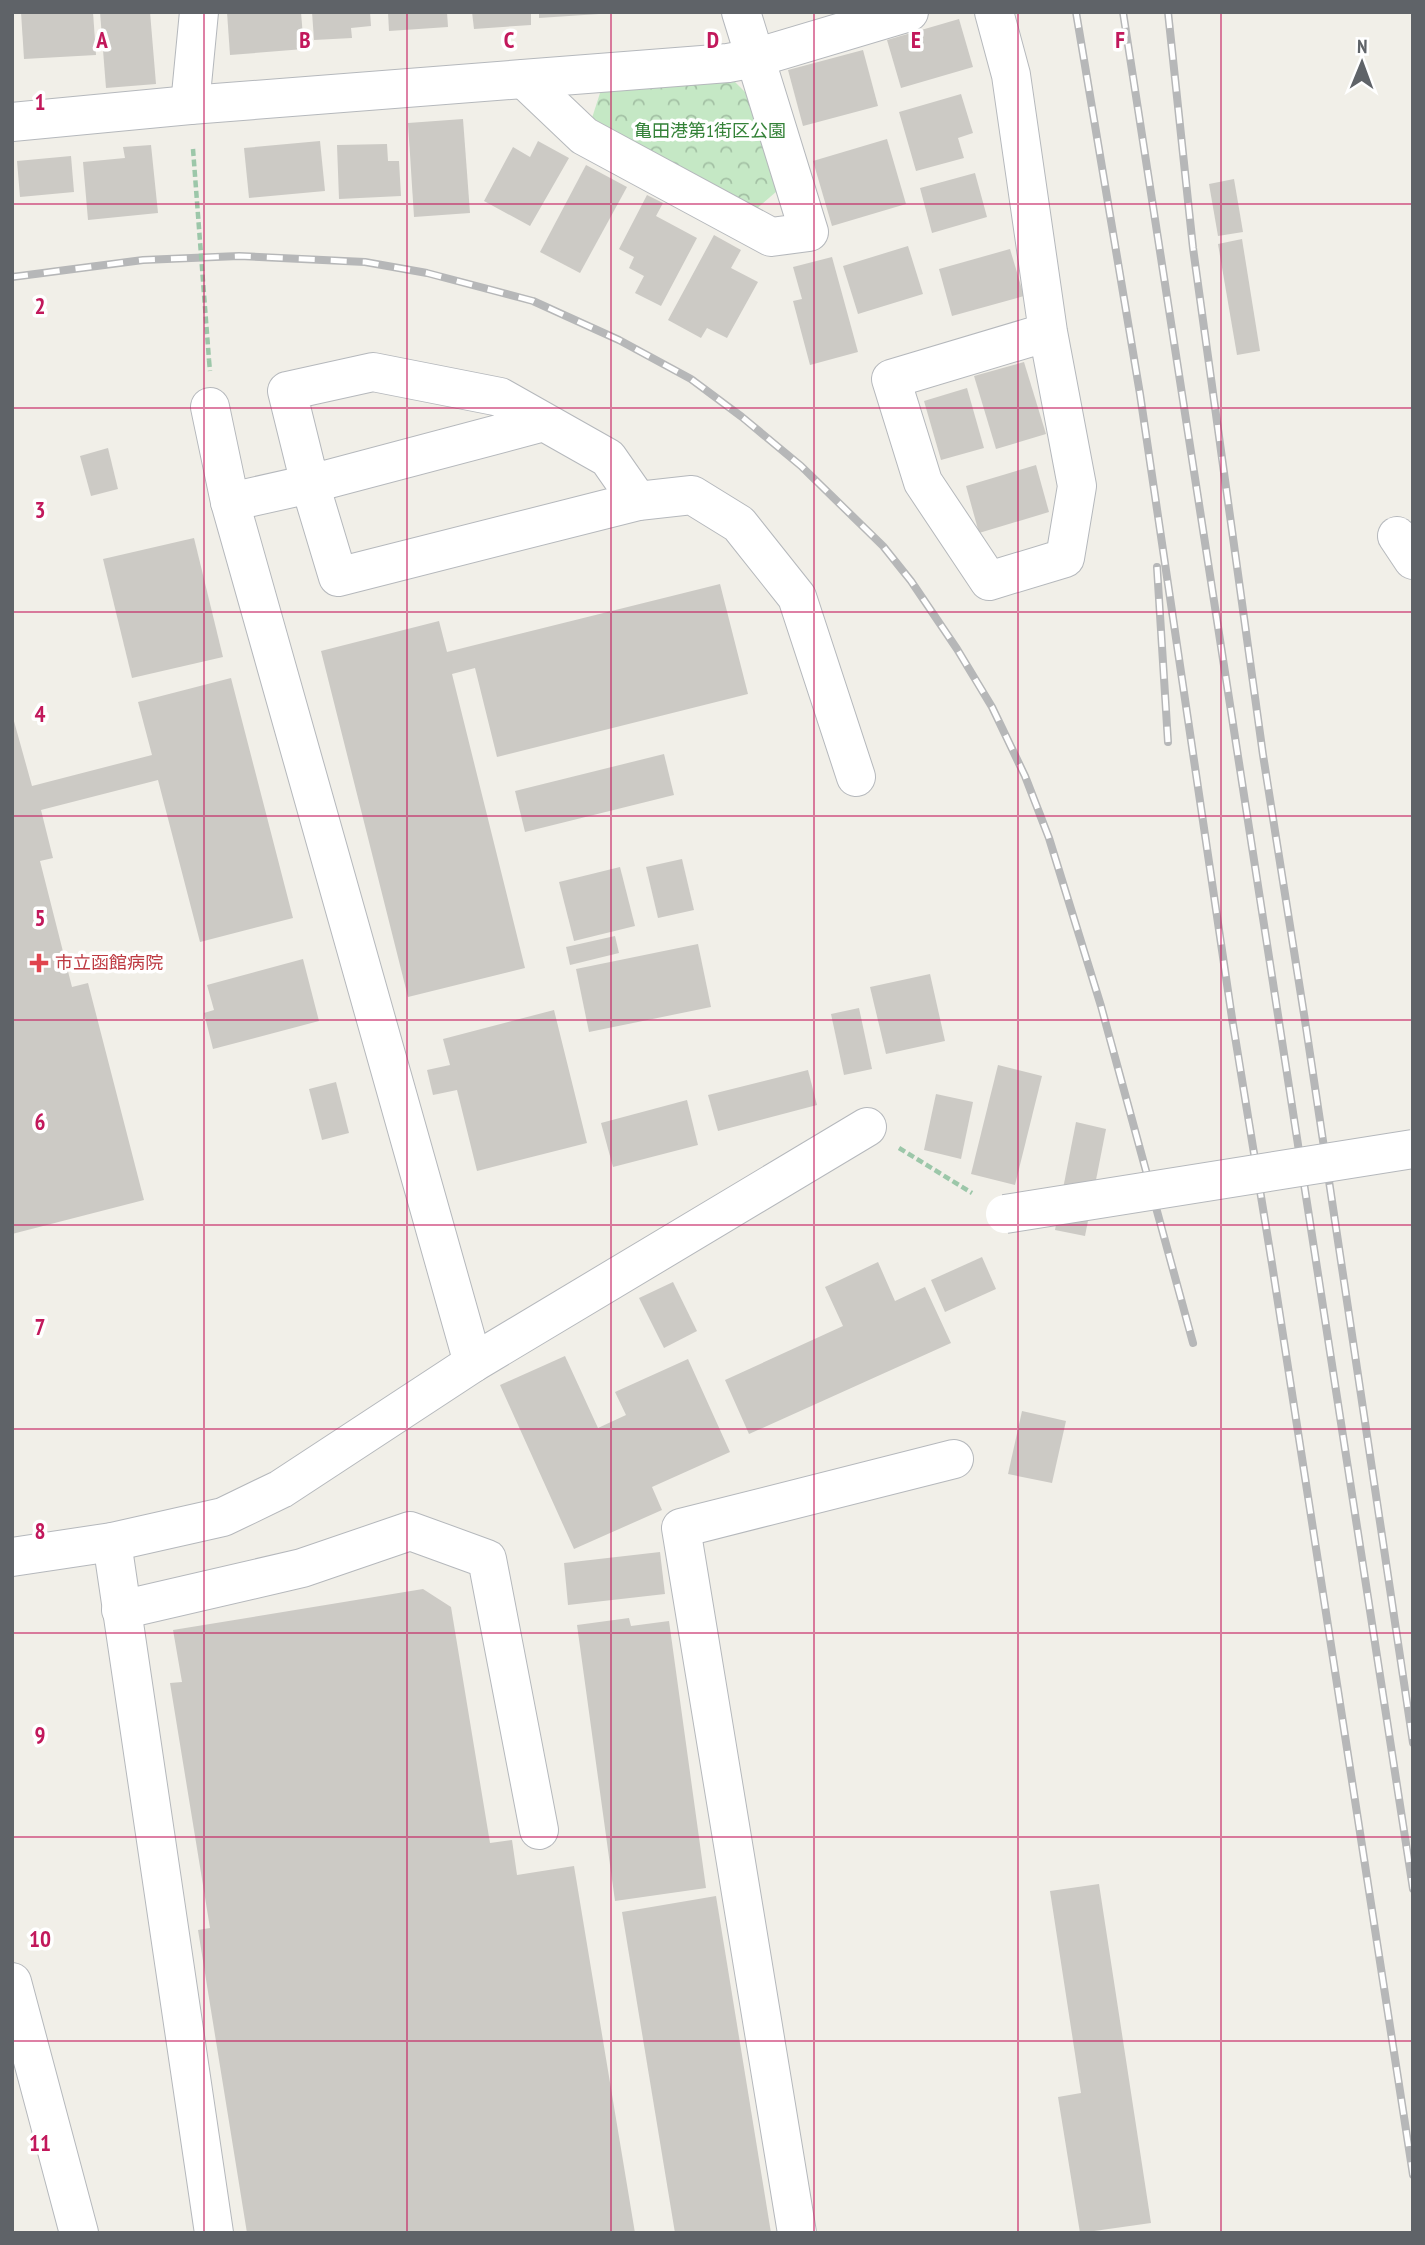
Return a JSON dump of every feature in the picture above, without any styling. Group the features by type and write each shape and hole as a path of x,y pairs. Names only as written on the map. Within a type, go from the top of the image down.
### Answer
{"street":[{"path":"190,105 199,12"},
{"path":"524,79 584,136 771,237 809,232 741,12"},
{"path":"12,122 190,105 728,63 755,58 909,12"},
{"path":"994,12 1011,75 1048,332 1077,486 1065,558 989,582 923,482 891,379 1048,332"},
{"path":"638,501 608,458 500,397 373,372 286,391 338,577 638,501 692,495 738,524 797,597 856,777"},
{"path":"210,407 230,502 473,1363"},
{"path":"230,502 310,484 544,422"},
{"path":"12,1558 112,1542 223,1517 281,1489 473,1363 867,1127"},
{"path":"1005,1214 1413,1149"},
{"path":"797,2233 681,1528 954,1459"},
{"path":"121,1609 302,1568 410,1531 487,1559 539,1830"},
{"path":"112,1542 214,2233"},
{"path":"12,1982 79,2233"}],"path":[{"path":"193,149 209,360"}],"green space":[{"name":"亀田港第1街区公園","path":"735,82 748,95 777,191 755,210 592,118 601,90"}],"building":[{"path":"21,12 93,12 96,55 24,59"},
{"path":"100,12 150,12 156,84 106,88"},
{"path":"227,12 301,12 304,49 230,55"},
{"path":"312,12 370,12 371,26 351,28 352,38 314,40"},
{"path":"388,12 447,12 448,27 389,31"},
{"path":"472,12 531,12 531,25 474,29"},
{"path":"539,12 599,12 599,14 539,18"},
{"path":"959,19 973,67 901,88 887,40"},
{"path":"863,50 878,106 803,126 788,70"},
{"path":"961,94 973,133 958,138 964,158 916,171 899,112"},
{"path":"463,119 470,213 414,217 408,123"},
{"path":"887,139 906,204 832,226 813,161"},
{"path":"320,141 325,191 249,198 244,148"},
{"path":"538,141 569,158 530,226 484,201 513,147 530,157"},
{"path":"387,144 388,161 399,161 401,196 339,199 337,145"},
{"path":"151,145 158,213 88,220 83,162 125,158 123,147"},
{"path":"71,156 74,192 20,197 17,161"},
{"path":"586,165 627,187 580,273 540,252"},
{"path":"975,173 987,217 932,233 920,188"},
{"path":"1234,179 1243,232 1218,236 1209,184"},
{"path":"647,195 663,203 656,216 697,238 661,306 635,293 644,276 629,268 634,257 619,249"},
{"path":"714,235 741,250 731,268 758,282 727,338 707,328 701,338 668,320"},
{"path":"1242,239 1260,351 1237,355 1218,244"},
{"path":"908,246 923,294 858,314 843,266"},
{"path":"1010,249 1024,296 952,316 939,269"},
{"path":"832,257 858,352 810,365 793,301 802,299 793,267"},
{"path":"1024,362 1046,434 996,449 974,376"},
{"path":"967,388 984,448 941,460 924,401"},
{"path":"108,448 118,489 91,496 80,456"},
{"path":"1036,465 1049,512 979,533 966,486"},
{"path":"194,538 223,657 132,678 103,559"},
{"path":"720,584 748,694 497,757 475,668 452,674 525,968 408,997 321,651 439,621 447,652"},
{"name":"市立函館病院","path":"231,678 293,918 200,942 158,780 41,810 53,858 40,861 72,987 88,983 144,1200 12,1234 12,714 32,786 152,755 138,702"},
{"path":"664,754 674,795 525,832 515,791"},
{"path":"682,859 694,910 658,918 646,867"},
{"path":"620,867 635,926 574,941 559,882"},
{"path":"615,936 619,953 570,965 566,947"},
{"path":"698,944 711,1007 589,1032 576,969"},
{"path":"303,959 319,1021 213,1049 204,1013 214,1010 207,985"},
{"path":"930,974 945,1041 886,1054 870,987"},
{"path":"859,1008 872,1069 844,1075 831,1014"},
{"path":"554,1010 587,1143 477,1171 457,1090 433,1095 427,1070 450,1065 443,1039"},
{"path":"998,1065 1042,1076 1015,1185 971,1174"},
{"path":"808,1070 817,1105 718,1131 708,1095"},
{"path":"336,1082 349,1133 322,1140 309,1089"},
{"path":"936,1094 973,1102 961,1159 924,1150"},
{"path":"687,1100 698,1145 613,1167 601,1123"},
{"path":"1076,1122 1106,1129 1085,1236 1055,1230"},
{"path":"982,1257 996,1289 945,1312 931,1280"},
{"path":"878,1262 895,1301 925,1287 951,1343 749,1434 725,1380 843,1326 825,1287"},
{"path":"673,1282 697,1331 664,1348 639,1298"},
{"path":"565,1356 598,1428 626,1415 615,1392 688,1359 730,1452 652,1487 662,1510 574,1549 500,1385"},
{"path":"1022,1411 1066,1421 1052,1483 1008,1474"},
{"path":"660,1552 665,1594 568,1605 564,1563"},
{"path":"423,1589 451,1607 490,1843 512,1840 517,1875 574,1866 635,2233 247,2233 198,1930 210,1928 170,1683 182,1682 173,1630"},
{"path":"629,1618 631,1626 669,1621 706,1888 615,1901 577,1625"},
{"path":"1099,1884 1151,2223 1080,2233 1058,2097 1081,2093 1050,1891"},
{"path":"716,1896 771,2233 675,2233 622,1912"}],"railway":[{"path":"1076,12 1140,394 1232,1018 1413,2175"},
{"path":"1123,12 1413,1889"},
{"path":"1168,12 1193,248 1263,755 1413,1743"},
{"path":"12,277 143,260 239,256 365,262 427,273 533,301 619,340 691,379 801,466 883,546 911,581 992,707 1025,776 1049,838 1101,1006 1193,1343"},
{"path":"1157,567 1168,742"}],"place":[{"name":"市立函館病院","path":"39,963"}]}
